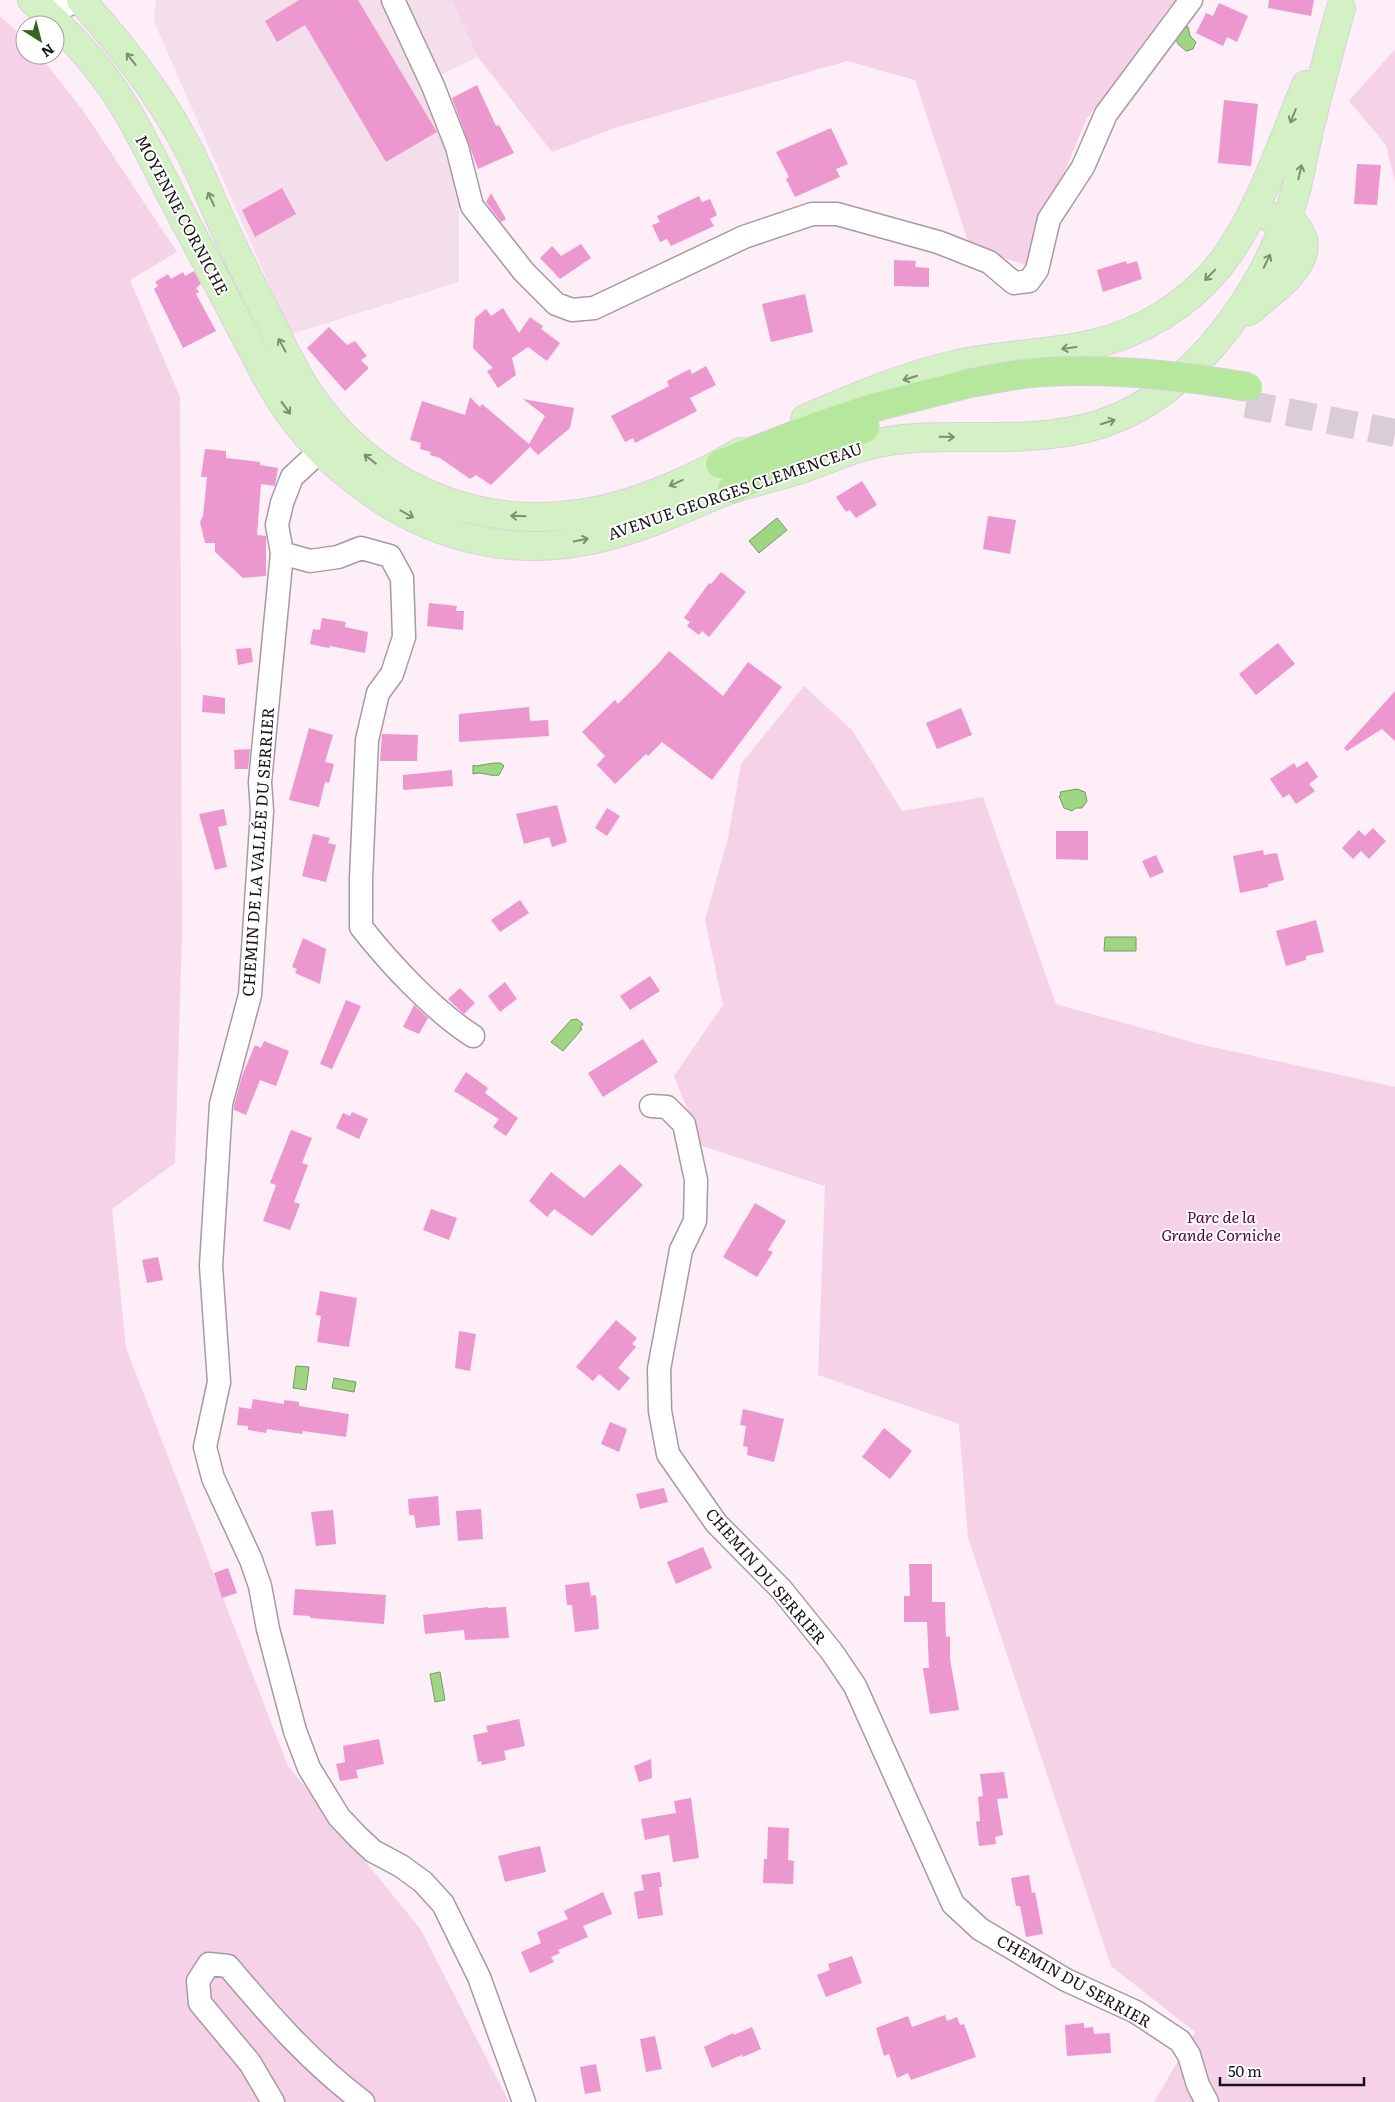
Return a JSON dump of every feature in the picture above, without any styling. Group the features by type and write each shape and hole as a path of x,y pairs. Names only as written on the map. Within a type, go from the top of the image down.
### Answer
{"highway":[{"path":"732,489 803,454 858,430 1017,374 1083,371 1194,379 1247,396"},
{"path":"720,464 818,426 872,408 968,392"}],"main road":[{"name":"MOYENNE CORNICHE","path":"81,0 112,34 141,72 184,140 244,270 305,388"},
{"name":"AVENUE GEORGES CLEMENCEAU","path":"305,388 334,425 365,456 412,488 444,503 489,514 528,517 559,516 592,512 623,505 720,464 774,433 845,402 900,382 954,365 1088,345 1137,329 1168,312 1193,292 1219,266 1235,244 1252,211 1342,4"},
{"name":"AVENUE GEORGES CLEMENCEAU","path":"317,446 347,475 375,495 419,521 444,531 502,544 533,546 563,544 636,528 732,489 805,468 870,444 932,436 1040,436 1078,431 1112,422 1138,409 1164,391 1190,369 1224,334 1246,304 1286,219 1296,189 1309,129 1342,4"},
{"name":"MOYENNE CORNICHE","path":"40,7 84,52 124,105 278,397 317,446"},
{"path":"1235,244 1258,223 1268,218 1278,216 1286,219"}],"street":[{"path":"40,7 77,0"},
{"path":"393,0 433,86 457,147 472,206 524,272 556,304 572,310 594,308 744,237 812,214 837,214 938,242 989,262 1014,283 1029,281 1037,270 1049,219 1083,167 1106,114 1191,0"},
{"name":"CHEMIN DE LA VALLÉE DU SERRIER","path":"317,446 292,477 277,525 282,553 260,782 262,811 250,995 221,1104 211,1266 219,1382 206,1447 213,1478 251,1560 260,1586 268,1629 295,1731 309,1768 339,1817 358,1837 373,1850 401,1866 423,1882 443,1904 478,1977 524,2102"},
{"path":"282,553 310,561 338,557 361,548 390,556 402,578 404,637 392,674 378,693 368,740 361,879 361,927 408,979 455,1025 473,1036"},
{"name":"CHEMIN DU SERRIER","path":"651,1106 667,1107 684,1124 696,1180 695,1221 681,1250 659,1369 660,1412 668,1454 716,1523 782,1589 832,1652 855,1686 952,1904 980,1929 1066,1980 1136,2012 1180,2041 1189,2055 1198,2085 1207,2102"},
{"path":"273,2102 250,2063 200,2003 198,1980 209,1964 228,1966 280,2028 330,2077 362,2102"}],"shaded area":[{"path":"156,0 451,0 478,57 425,82 459,193 459,282 291,334 154,22"},
{"path":"1184,26 1188,27 1190,36 1196,42 1193,49 1186,51 1178,44 1176,39"},
{"path":"777,518 787,530 759,553 749,541"},
{"path":"501,763 504,766 499,775 473,774 473,765"},
{"path":"1077,789 1085,792 1087,801 1082,808 1076,808 1072,811 1064,808 1059,796 1061,795 1060,792"},
{"path":"1105,937 1136,937 1136,951 1104,951"},
{"path":"577,1019 583,1024 580,1028 582,1029 563,1051 551,1042 571,1020"},
{"path":"296,1366 309,1367 306,1390 293,1388"},
{"path":"334,1378 356,1382 354,1392 332,1388"},
{"path":"440,1672 445,1700 435,1702 430,1674"}],"green space":[{"path":"451,0 1175,0 1086,120 1026,265 970,247 915,80 847,61 615,128 552,152 478,57"},
{"path":"0,16 15,30 15,65 47,65 82,109 177,252 130,280 180,397 182,935 175,1163 112,1209 126,1348 288,1766 421,1930 509,2102 0,2102"},
{"path":"1395,49 1395,182 1386,145 1349,101"},
{"name":"Parc de la Grande Corniche","path":"804,686 852,730 902,811 983,797 1056,1004 1199,1044 1395,1087 1395,2102 1154,2102 1195,2032 1111,1966 968,1538 959,1424 818,1375 825,1186 702,1146 674,1076 723,1005 705,920 728,838 741,764"}],"building":[{"path":"299,0 358,0 437,132 386,162 305,25 277,42 265,21"},
{"path":"1269,0 1314,0 1311,16 1268,8"},
{"path":"1219,3 1248,16 1237,42 1227,37 1223,46 1196,33 1206,13 1213,16"},
{"path":"477,85 496,126 499,125 514,153 478,169 452,98"},
{"path":"1224,100 1258,104 1251,166 1218,163"},
{"path":"831,128 848,164 836,169 840,177 795,197 786,179 789,177 776,152"},
{"path":"1357,164 1381,165 1377,205 1354,204"},
{"path":"282,188 296,214 255,237 242,210"},
{"path":"491,193 506,219 501,222 486,202"},
{"path":"699,196 702,202 710,199 717,215 710,219 714,226 671,246 667,239 660,242 652,225 660,222 657,216"},
{"path":"581,244 591,258 560,279 540,258 552,246 561,256"},
{"path":"894,260 916,261 915,267 929,268 929,287 894,286"},
{"path":"1126,261 1127,264 1137,261 1142,279 1103,292 1097,270"},
{"path":"194,271 201,284 196,288 199,292 196,294 216,331 183,348 154,289 158,286 155,282 168,274 171,279 183,272 185,276"},
{"path":"805,294 813,332 771,342 762,304"},
{"path":"503,308 519,333 530,317 543,326 541,329 560,343 547,361 528,347 512,358 516,375 498,388 487,371 493,368 473,348 475,318 486,309 491,316"},
{"path":"329,327 347,345 355,341 367,356 361,360 369,368 345,391 307,348"},
{"path":"706,366 716,385 690,398 697,411 635,443 633,438 625,442 611,416 669,386 667,381 690,369 692,374"},
{"path":"470,397 480,407 482,404 529,444 545,416 523,399 574,408 570,428 538,455 530,447 491,485 476,475 470,479 440,458 430,455 431,452 420,449 421,443 410,440 422,401 465,415"},
{"path":"205,449 226,451 226,458 260,462 260,465 278,468 275,486 261,484 257,535 266,536 266,576 243,578 215,552 215,543 205,543 200,522 203,516 207,477 201,477"},
{"path":"862,481 877,505 856,518 850,510 846,512 836,497"},
{"path":"988,516 1016,520 1010,554 983,549"},
{"path":"721,572 746,592 709,637 702,631 699,635 687,626 690,622 684,618 709,583 711,584"},
{"path":"429,603 457,606 456,611 464,611 463,630 427,626"},
{"path":"322,618 346,622 345,627 368,632 365,653 310,644 313,629 320,630"},
{"path":"1278,643 1295,664 1256,695 1239,674"},
{"path":"251,648 253,662 238,665 236,649"},
{"path":"669,651 723,696 748,662 782,687 712,780 662,742 648,756 646,754 615,784 597,765 605,756 582,732 615,700 618,704"},
{"path":"1395,691 1395,741 1382,729 1347,751 1344,748"},
{"path":"203,695 225,698 225,714 202,712"},
{"path":"529,707 530,721 548,720 549,736 459,742 459,714"},
{"path":"961,708 972,735 937,749 926,723"},
{"path":"309,728 333,735 325,762 334,764 329,783 325,782 319,807 289,800"},
{"path":"382,734 418,735 417,761 380,761"},
{"path":"250,749 248,769 235,769 234,750"},
{"path":"1307,761 1318,777 1309,784 1315,791 1296,804 1289,794 1283,798 1270,779 1294,763 1297,768"},
{"path":"452,770 453,786 403,790 403,775"},
{"path":"557,805 567,842 552,847 549,837 524,844 516,814"},
{"path":"607,808 620,816 607,836 595,828"},
{"path":"224,809 227,825 218,827 227,867 215,870 199,814"},
{"path":"1373,828 1386,841 1369,859 1361,851 1353,859 1342,848 1359,830 1365,836"},
{"path":"1056,831 1088,831 1088,860 1056,859"},
{"path":"313,834 330,838 328,843 336,845 326,882 302,876"},
{"path":"1263,850 1264,855 1277,853 1284,880 1268,884 1268,887 1240,893 1233,856"},
{"path":"1156,855 1164,872 1150,878 1142,861"},
{"path":"520,900 529,913 500,932 491,920"},
{"path":"1316,920 1324,952 1306,956 1306,960 1286,966 1276,931"},
{"path":"303,938 326,949 320,984 295,973 297,969 292,967"},
{"path":"650,976 660,991 630,1010 620,996"},
{"path":"505,982 517,999 500,1012 488,996"},
{"path":"460,988 475,1003 464,1014 448,999"},
{"path":"346,1000 361,1006 332,1069 320,1064"},
{"path":"414,1005 428,1018 419,1034 403,1027"},
{"path":"643,1039 658,1062 603,1097 588,1073"},
{"path":"264,1041 289,1051 276,1086 260,1080 246,1115 234,1110 234,1106 242,1076 255,1045 261,1048"},
{"path":"466,1072 488,1088 485,1093 518,1118 506,1136 493,1127 499,1119 454,1091"},
{"path":"352,1112 368,1119 359,1139 336,1128 343,1113 350,1116"},
{"path":"291,1130 312,1138 302,1163 308,1165 294,1202 300,1204 290,1230 263,1221 276,1185 270,1183"},
{"path":"620,1164 643,1185 592,1236 554,1209 547,1217 529,1201 551,1172 584,1198"},
{"path":"755,1203 786,1221 768,1250 773,1252 757,1277 723,1257"},
{"path":"431,1209 457,1218 449,1240 423,1230"},
{"path":"158,1257 163,1280 147,1283 142,1260"},
{"path":"320,1291 357,1298 349,1347 317,1342 321,1316 316,1315"},
{"path":"616,1320 637,1338 632,1344 636,1347 618,1368 630,1378 619,1391 599,1374 593,1381 576,1367"},
{"path":"459,1331 476,1334 470,1371 455,1368"},
{"path":"253,1399 284,1404 284,1400 299,1402 299,1406 349,1414 346,1437 303,1431 302,1434 267,1429 266,1433 248,1430 248,1426 237,1425 239,1407 251,1409"},
{"path":"743,1409 784,1419 774,1462 747,1455 748,1447 743,1446 746,1426 740,1425"},
{"path":"610,1422 627,1429 619,1452 601,1444"},
{"path":"884,1428 912,1451 890,1479 862,1457"},
{"path":"664,1488 668,1502 640,1509 636,1494"},
{"path":"438,1496 440,1525 416,1528 414,1515 409,1515 408,1499"},
{"path":"481,1509 483,1539 458,1541 456,1511"},
{"path":"333,1510 336,1544 316,1546 311,1512"},
{"path":"703,1547 712,1568 676,1584 667,1562"},
{"path":"909,1564 932,1564 932,1602 945,1602 946,1637 950,1636 950,1659 959,1710 930,1714 923,1668 929,1668 927,1622 904,1622 904,1596 910,1596"},
{"path":"228,1568 237,1593 222,1598 214,1573"},
{"path":"589,1582 591,1596 596,1595 599,1629 575,1632 572,1605 567,1605 565,1585"},
{"path":"295,1589 386,1595 384,1624 293,1615"},
{"path":"488,1607 506,1607 509,1638 465,1640 464,1630 425,1634 423,1615"},
{"path":"519,1719 525,1746 504,1751 506,1760 482,1765 481,1761 478,1762 473,1735 488,1732 486,1726"},
{"path":"379,1739 384,1764 356,1770 358,1778 340,1781 336,1764 345,1762 343,1746"},
{"path":"651,1759 652,1778 639,1782 634,1766"},
{"path":"1004,1772 1008,1798 997,1799 1003,1835 995,1837 996,1844 979,1846 976,1822 980,1821 978,1797 983,1796 980,1774"},
{"path":"691,1798 699,1858 673,1862 669,1835 645,1840 641,1819 676,1813 674,1801"},
{"path":"768,1827 789,1828 788,1860 794,1861 793,1884 763,1883 764,1859 767,1859"},
{"path":"540,1846 546,1872 505,1882 498,1856"},
{"path":"660,1872 662,1887 659,1887 663,1915 638,1919 634,1892 644,1890 641,1875"},
{"path":"1029,1875 1032,1893 1035,1892 1043,1934 1026,1937 1020,1906 1016,1906 1011,1878"},
{"path":"603,1892 612,1914 583,1926 588,1937 558,1950 560,1953 551,1957 554,1962 530,1973 521,1952 541,1943 537,1932 568,1919 564,1911"},
{"path":"852,1956 862,1983 826,1997 817,1975 830,1970 828,1964"},
{"path":"945,2015 947,2021 957,2017 960,2025 964,2024 976,2057 911,2080 908,2073 897,2078 889,2054 884,2056 876,2028 908,2016 912,2027"},
{"path":"1084,2023 1084,2028 1093,2027 1094,2034 1110,2033 1111,2053 1067,2056 1065,2025"},
{"path":"752,2027 761,2049 712,2068 704,2047 733,2033 734,2035"},
{"path":"655,2036 662,2069 646,2072 640,2039"},
{"path":"596,2064 601,2091 585,2094 580,2067"}],"tunnel":[{"path":"1246,404 1395,433"}]}
